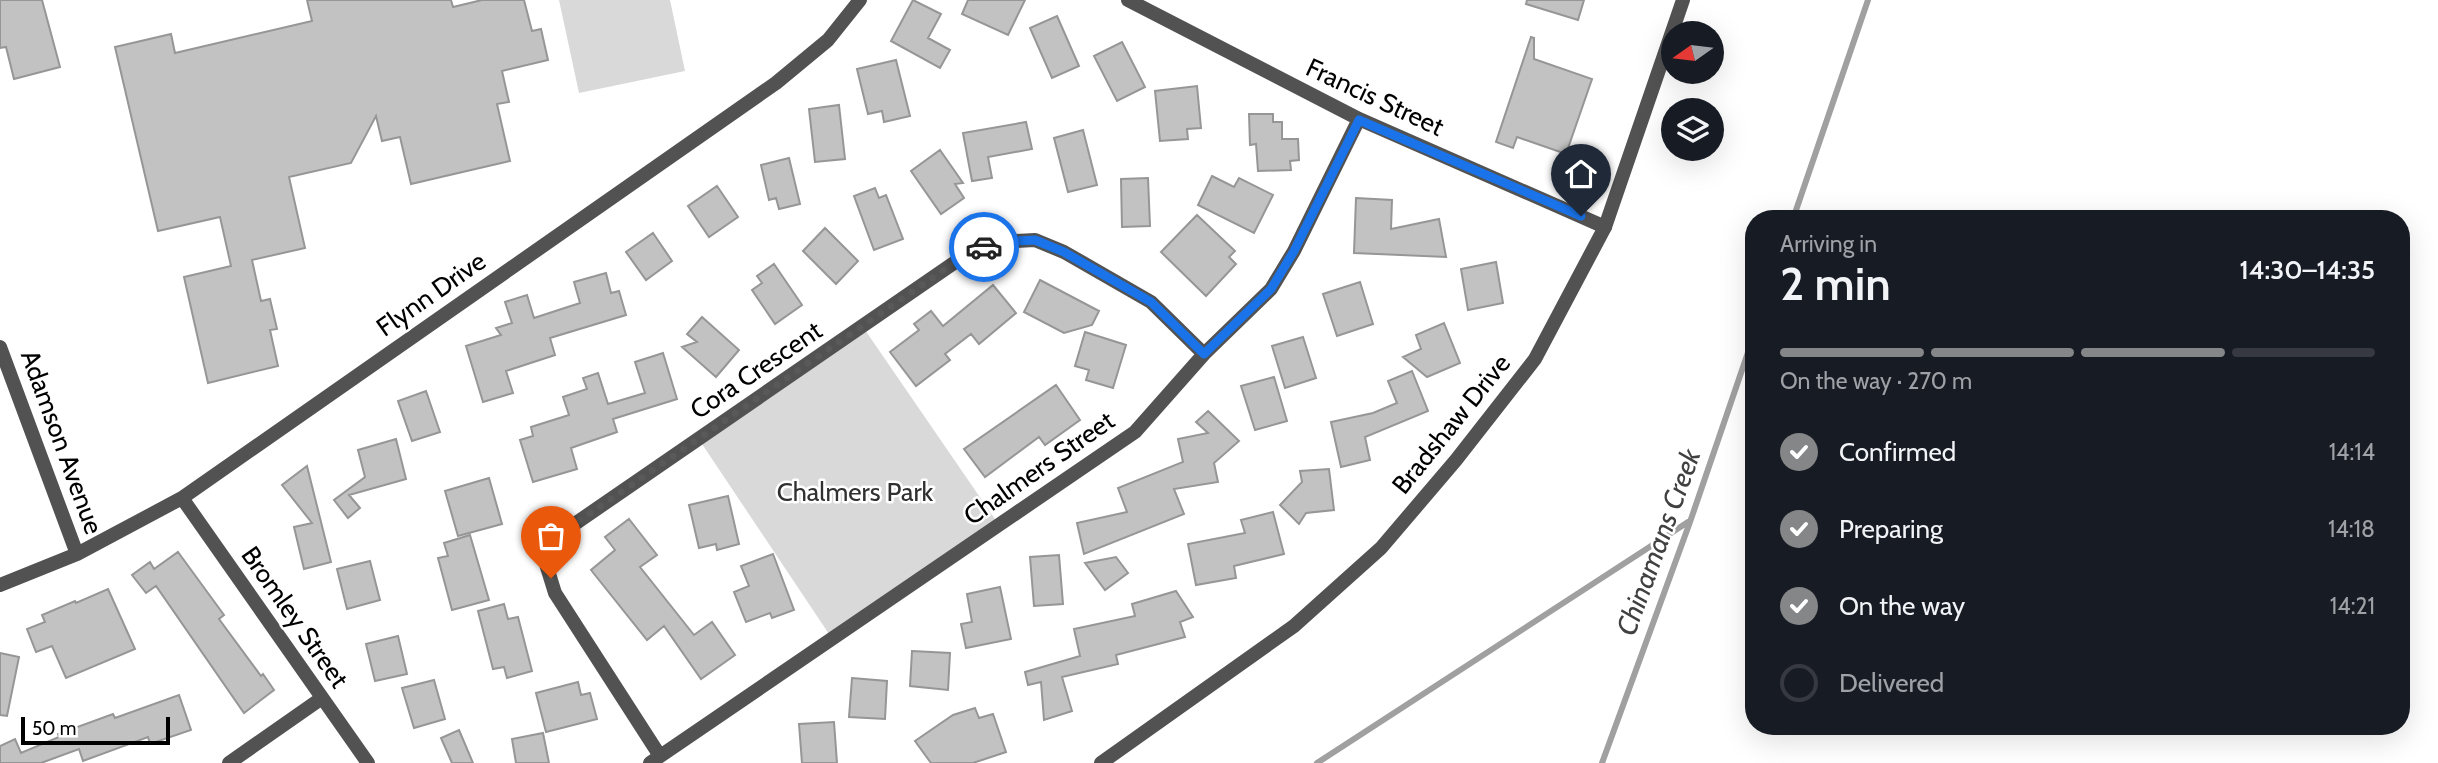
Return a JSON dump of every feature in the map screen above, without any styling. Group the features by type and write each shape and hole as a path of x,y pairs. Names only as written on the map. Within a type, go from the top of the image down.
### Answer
{"street":[{"name":"Flynn Drive","path":"0,584 77,554 182,498 776,83 828,40 860,0"},
{"name":"Bradshaw Drive","path":"1101,763 1294,626 1381,548 1456,460 1535,359 1605,227 1683,0"},
{"name":"Francis Street","path":"1132,1 1359,120 1605,227"},
{"name":"Chalmers Street","path":"655,760 1135,432 1204,354 1271,289 1294,251 1359,120"},
{"name":"Cora Crescent","path":"655,760 555,593 546,564 547,543 967,254 995,242 1035,240 1064,252 1151,302 1204,354"},
{"name":"Adamson Avenue","path":"0,347 77,554"},
{"name":"Bromley Street","path":"182,498 368,763"},
{"path":"229,763 322,698"}],"green space":[{"path":"559,0 670,0 685,71 579,93"},
{"name":"Chalmers Park","path":"863,327 999,525 833,640 698,438"}],"building":[{"path":"0,0 42,0 60,67 14,79 6,47 0,48"},
{"path":"307,0 451,0 453,7 482,0 524,0 532,31 541,29 548,60 502,71 509,102 497,104 510,161 411,184 400,137 382,141 376,116 351,163 289,177 305,248 252,260 261,301 270,299 277,329 270,330 278,366 208,383 184,277 231,266 220,217 158,231 115,47 171,34 175,53 312,21"},
{"path":"913,0 941,14 928,38 950,50 940,68 891,41"},
{"path":"968,0 1025,0 1008,35 962,14"},
{"path":"1527,0 1584,0 1578,20 1526,4"},
{"path":"1057,16 1079,66 1052,78 1030,28"},
{"path":"1531,37 1534,38 1534,59 1592,79 1566,154 1517,137 1513,148 1496,142"},
{"path":"1122,42 1145,87 1117,101 1094,56"},
{"path":"896,60 910,116 884,122 882,111 868,114 857,69"},
{"path":"1197,86 1201,128 1187,129 1188,139 1160,141 1155,91"},
{"path":"839,105 845,159 815,162 809,109"},
{"path":"1249,114 1273,114 1273,122 1282,122 1282,139 1298,139 1299,160 1290,161 1291,170 1258,171 1256,144 1250,145"},
{"path":"1026,122 1032,149 988,157 992,178 972,181 963,133"},
{"path":"1083,130 1097,185 1068,192 1054,138"},
{"path":"940,150 963,183 955,184 964,198 941,214 911,171"},
{"path":"789,158 800,204 779,209 776,198 769,200 761,165"},
{"path":"1212,176 1234,187 1239,178 1273,195 1254,233 1198,205"},
{"path":"1148,178 1150,226 1122,227 1121,179"},
{"path":"717,186 738,217 709,237 688,206"},
{"path":"875,188 879,198 886,195 903,239 874,250 854,196"},
{"path":"1356,198 1392,200 1391,229 1439,219 1446,257 1354,253"},
{"path":"1197,215 1235,251 1229,257 1236,264 1206,296 1161,252"},
{"path":"825,228 858,261 836,284 803,251"},
{"path":"653,233 672,261 646,280 626,252"},
{"path":"1496,262 1503,303 1468,310 1461,269"},
{"path":"774,264 802,305 775,324 752,290 762,283 757,276"},
{"path":"606,273 611,293 619,291 626,315 550,338 555,355 506,371 513,393 483,402 466,346 501,335 496,328 512,323 505,302 527,295 534,318 580,303 574,282"},
{"path":"1040,280 1099,311 1092,325 1064,333 1024,312"},
{"path":"1360,282 1373,324 1337,336 1323,294"},
{"path":"993,285 1016,313 979,344 971,334 945,354 950,360 916,386 890,352 919,330 914,324 931,311 943,326"},
{"path":"702,317 739,350 716,377 682,347 697,342 687,334"},
{"path":"1444,323 1460,363 1427,377 1403,357 1421,349 1416,335"},
{"path":"1085,332 1126,345 1113,388 1086,380 1089,370 1075,366"},
{"path":"1303,337 1316,378 1285,388 1272,346"},
{"path":"663,353 677,399 613,419 617,432 571,448 577,469 533,482 520,440 533,436 531,427 569,415 563,397 587,389 583,378 598,373 608,404 645,393 635,362"},
{"path":"1412,371 1428,411 1365,437 1370,460 1341,467 1331,422 1373,413 1397,403 1388,381"},
{"path":"1274,377 1287,421 1255,430 1241,386"},
{"path":"1056,385 1080,420 1045,445 1039,437 985,477 964,449"},
{"path":"426,391 440,432 412,441 398,401"},
{"path":"1208,411 1239,441 1214,463 1218,482 1174,489 1184,514 1084,554 1077,523 1127,512 1118,488 1183,462 1178,439 1208,433 1196,422"},
{"path":"396,439 406,479 349,495 360,508 348,518 334,500 365,477 358,450"},
{"path":"307,466 331,562 304,569 294,527 312,523 282,485"},
{"path":"1329,469 1334,510 1306,513 1299,524 1280,505 1302,482 1300,471"},
{"path":"489,478 502,524 458,536 445,491"},
{"path":"728,496 739,544 717,550 716,544 699,548 689,505"},
{"path":"1273,512 1284,554 1234,566 1236,578 1196,585 1188,544 1245,533 1241,520"},
{"path":"629,519 657,555 640,567 694,635 712,622 735,655 701,679 664,626 647,640 591,570 615,550 605,537"},
{"path":"470,535 489,600 452,610 438,558 448,556 444,543"},
{"path":"178,552 224,615 219,619 274,690 244,713 156,586 146,593 132,575 150,562 154,569"},
{"path":"773,554 794,610 772,618 770,613 746,622 734,592 749,586 741,566"},
{"path":"1059,555 1063,604 1034,606 1030,557"},
{"path":"1116,557 1128,573 1105,590 1085,563"},
{"path":"370,561 380,600 347,609 337,569"},
{"path":"1000,587 1011,639 966,648 961,624 972,622 967,594"},
{"path":"108,589 135,649 66,678 52,646 36,652 27,629 45,622 42,615"},
{"path":"1176,591 1193,617 1180,622 1185,637 1116,655 1118,664 1062,677 1072,711 1044,720 1041,682 1028,685 1025,672 1080,656 1074,629 1135,616 1132,604"},
{"path":"504,604 508,619 518,617 532,671 507,678 504,667 493,669 478,611"},
{"path":"398,636 407,674 375,681 366,644"},
{"path":"912,651 950,653 948,690 910,686"},
{"path":"0,653 19,657 7,716 0,715"},
{"path":"852,678 887,681 885,719 849,717"},
{"path":"434,680 445,719 414,728 402,688"},
{"path":"578,682 581,695 590,693 597,719 546,732 536,693"},
{"path":"179,695 191,730 150,744 148,737 83,761 79,749 41,763 0,763 0,746 15,739 21,753 59,737 58,734 113,714 115,718"},
{"path":"975,708 979,718 993,714 1006,752 973,763 931,763 915,741 953,715"},
{"path":"834,722 837,763 802,763 799,724"},
{"path":"459,730 473,763 452,763 441,738"},
{"path":"543,733 549,763 516,763 512,739"}],"waterway":[{"name":"Chinamans Creek","path":"1796,210 1868,0"},
{"name":"Chinamans Creek","path":"1602,763 1745,361"},
{"path":"1317,763 1688,522"}],"way so far":[{"path":"551,578 546,564 547,543 967,254 984,247"}],"route":[{"path":"984,247 995,242 1035,240 1064,252 1151,302 1204,354 1271,289 1294,251 1359,120 1581,216"}]}
